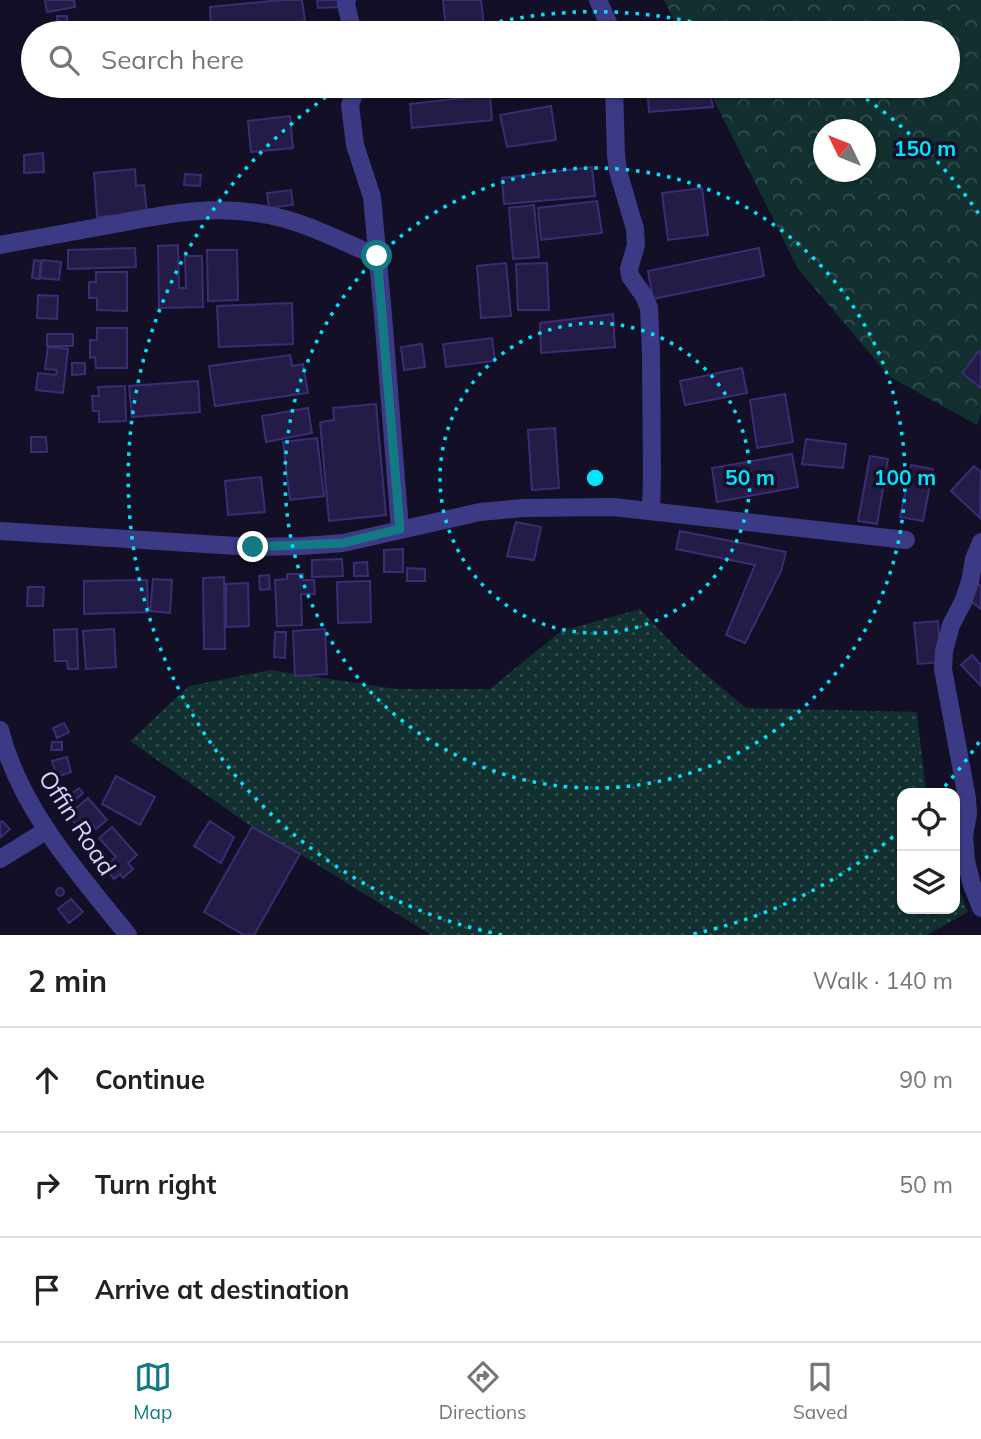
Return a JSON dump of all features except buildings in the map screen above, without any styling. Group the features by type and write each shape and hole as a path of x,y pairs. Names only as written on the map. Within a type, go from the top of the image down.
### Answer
{"street":[{"path":"347,0 350,21"},
{"path":"598,0 608,21"},
{"path":"353,98 350,105 355,145 372,197 400,529"},
{"path":"614,98 617,163 635,229 636,245 629,268 630,276 649,308 651,511"},
{"path":"0,245 177,213 230,210 295,221 377,256"},
{"path":"0,531 253,547 343,543 480,512 523,508 613,507 906,540"},
{"path":"981,542 963,603 951,625 944,651 943,669 967,798 968,814 964,836 966,861 981,908"},
{"name":"Offin Road","path":"0,730 4,746 23,788 47,830 128,935"},
{"path":"0,859 47,830"}],"green space":[{"path":"664,0 981,0 981,414 977,425 890,377 798,269 713,98 960,98 960,21 674,21"},
{"path":"640,609 681,653 746,708 917,712 925,788 897,788 897,914 960,914 960,892 968,912 927,935 431,935 252,827 130,741 189,686 270,670 396,689 490,689 561,631"}],"route":[{"path":"253,547 343,543 400,529 377,256"}]}
